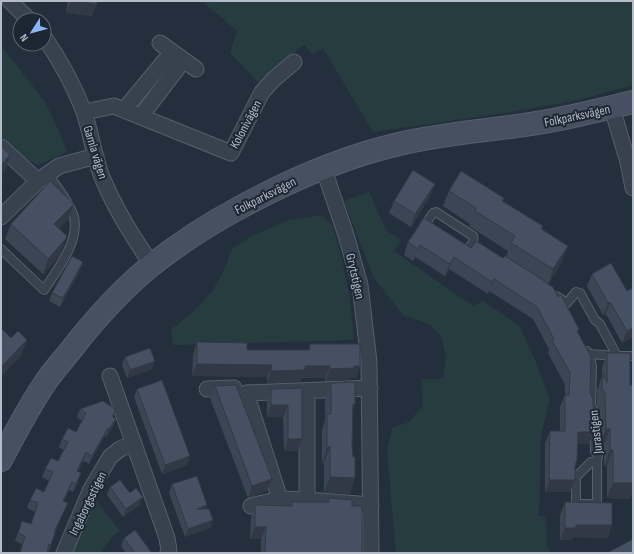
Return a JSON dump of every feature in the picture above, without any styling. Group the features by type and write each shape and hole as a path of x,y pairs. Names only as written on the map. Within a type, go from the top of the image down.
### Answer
{"main road":[{"name":"Folkparksvägen","path":"1,460 21,422 47,379 80,338 115,299 152,265 184,241 219,219 270,191 323,167 357,154 400,143 452,134 573,117 633,102"}],"street":[{"name":"Gamla vägen","path":"52,48 71,82 84,112 101,175 122,219 152,265"},
{"path":"172,52 196,69"},
{"path":"124,110 172,52"},
{"path":"141,116 172,52"},
{"name":"Kolonivägen","path":"84,112 114,106 231,152 262,92 274,79 294,62"},
{"path":"612,108 628,162 633,188"},
{"path":"1,148 43,177"},
{"path":"1,218 43,177 59,166 96,156"},
{"name":"Grytstigen","path":"323,167 346,235 360,285 369,362 372,553"},
{"path":"110,376 167,538 168,553"},
{"path":"208,389 240,388 246,393 280,499"},
{"path":"246,393 370,388"},
{"path":"307,391 307,500"},
{"name":"Ingaborgsstigen","path":"64,553 91,489 110,457 120,449 134,443"},
{"path":"251,506 280,499 371,504"}],"lane":[{"path":"1,249 44,290 68,255 75,228 74,215 70,208 43,177"},
{"path":"436,212 473,236 476,246 467,250 462,250 424,226 433,213 436,212"},
{"path":"546,290 567,303"},
{"path":"567,314 563,307 576,292 580,293 595,320 600,324 617,356"},
{"name":"Jurastigen","path":"581,341 592,366 591,405 594,410 594,451 598,455 598,462 597,504 576,504 576,477 591,462 598,462"},
{"path":"588,354 633,356"}],"green space":[{"path":"202,1 633,1 633,85 578,100 506,113 373,132 323,48 313,55 304,45 260,84 230,53 237,31"},
{"path":"1,45 45,102 67,152 38,165 19,155 1,136"},
{"path":"369,192 386,230 401,240 394,251 473,306 483,301 519,325 535,360 550,399 541,436 539,516 546,517 547,546 552,553 396,553 387,450 392,428 409,422 423,405 421,379 443,379 446,356 441,336 431,325 403,315 374,278 344,201"},
{"path":"322,215 333,226 341,255 350,298 354,340 173,345 171,329 191,314 215,287 225,268 232,249 250,237 288,220"},
{"path":"93,496 120,531 112,537 101,553 68,553"}],"building":[{"path":"72,1 97,1 97,4"},
{"path":"1,146 10,155 1,165"},
{"path":"413,170 435,184 415,214 394,201"},
{"path":"461,171 504,198 502,201 543,226 541,229 568,246 553,269 511,243 515,236 475,211 476,208 449,191"},
{"path":"50,181 74,204 54,224 67,236 48,259 11,224"},
{"path":"424,218 471,248 476,241 503,258 505,256 553,287 558,297 561,295 579,329 577,331 591,357 590,393 593,399 594,432 578,432 575,480 549,480 550,431 565,431 565,395 569,395 570,373 552,340 554,339 537,307 494,279 492,282 454,257 450,264 420,245 418,249 408,242"},
{"path":"72,256 83,262 63,298 52,293"},
{"path":"611,263 627,291 633,288 633,328 627,331 610,302 608,303 592,274"},
{"path":"1,328 11,338 18,331 27,340 1,367"},
{"path":"197,342 247,343 247,350 310,350 310,344 360,344 360,366 354,366 354,368 330,369 330,366 305,366 305,370 271,371 272,365 197,364"},
{"path":"150,348 155,361 130,370 125,357"},
{"path":"607,353 630,353 630,385 633,385 633,483 613,483 613,450 610,450 610,429 606,429 605,394 602,388 603,374 607,383"},
{"path":"162,380 190,456 165,465 137,389"},
{"path":"355,382 352,444 353,457 355,457 355,478 330,477 330,447 327,447 327,414 331,414 331,383"},
{"path":"236,385 272,479 252,486 215,386"},
{"path":"302,388 302,439 288,439 288,405 271,405 271,389"},
{"path":"103,401 116,410 112,416 116,419 109,429 108,428 92,456 86,452 77,471 81,473 76,484 72,482 63,501 68,503 54,532 51,545 49,544 47,553 20,553 25,536 18,533 22,521 31,524 38,503 30,500 36,488 44,492 53,472 45,469 51,458 58,461 68,442 62,439 68,428 76,432 86,413 80,409"},
{"path":"197,476 207,505 197,509 209,509 213,520 188,529 172,484"},
{"path":"120,480 130,493 136,488 143,497 126,509 110,487"},
{"path":"329,498 352,500 352,506 362,506 362,553 265,553 266,527 255,527 255,505 292,506 292,502 329,502"},
{"path":"565,502 612,503 612,525 576,525 576,528 565,528"},
{"path":"135,530 151,552 150,553 135,553 124,538"},
{"path":"633,539 633,553 607,553"}]}
